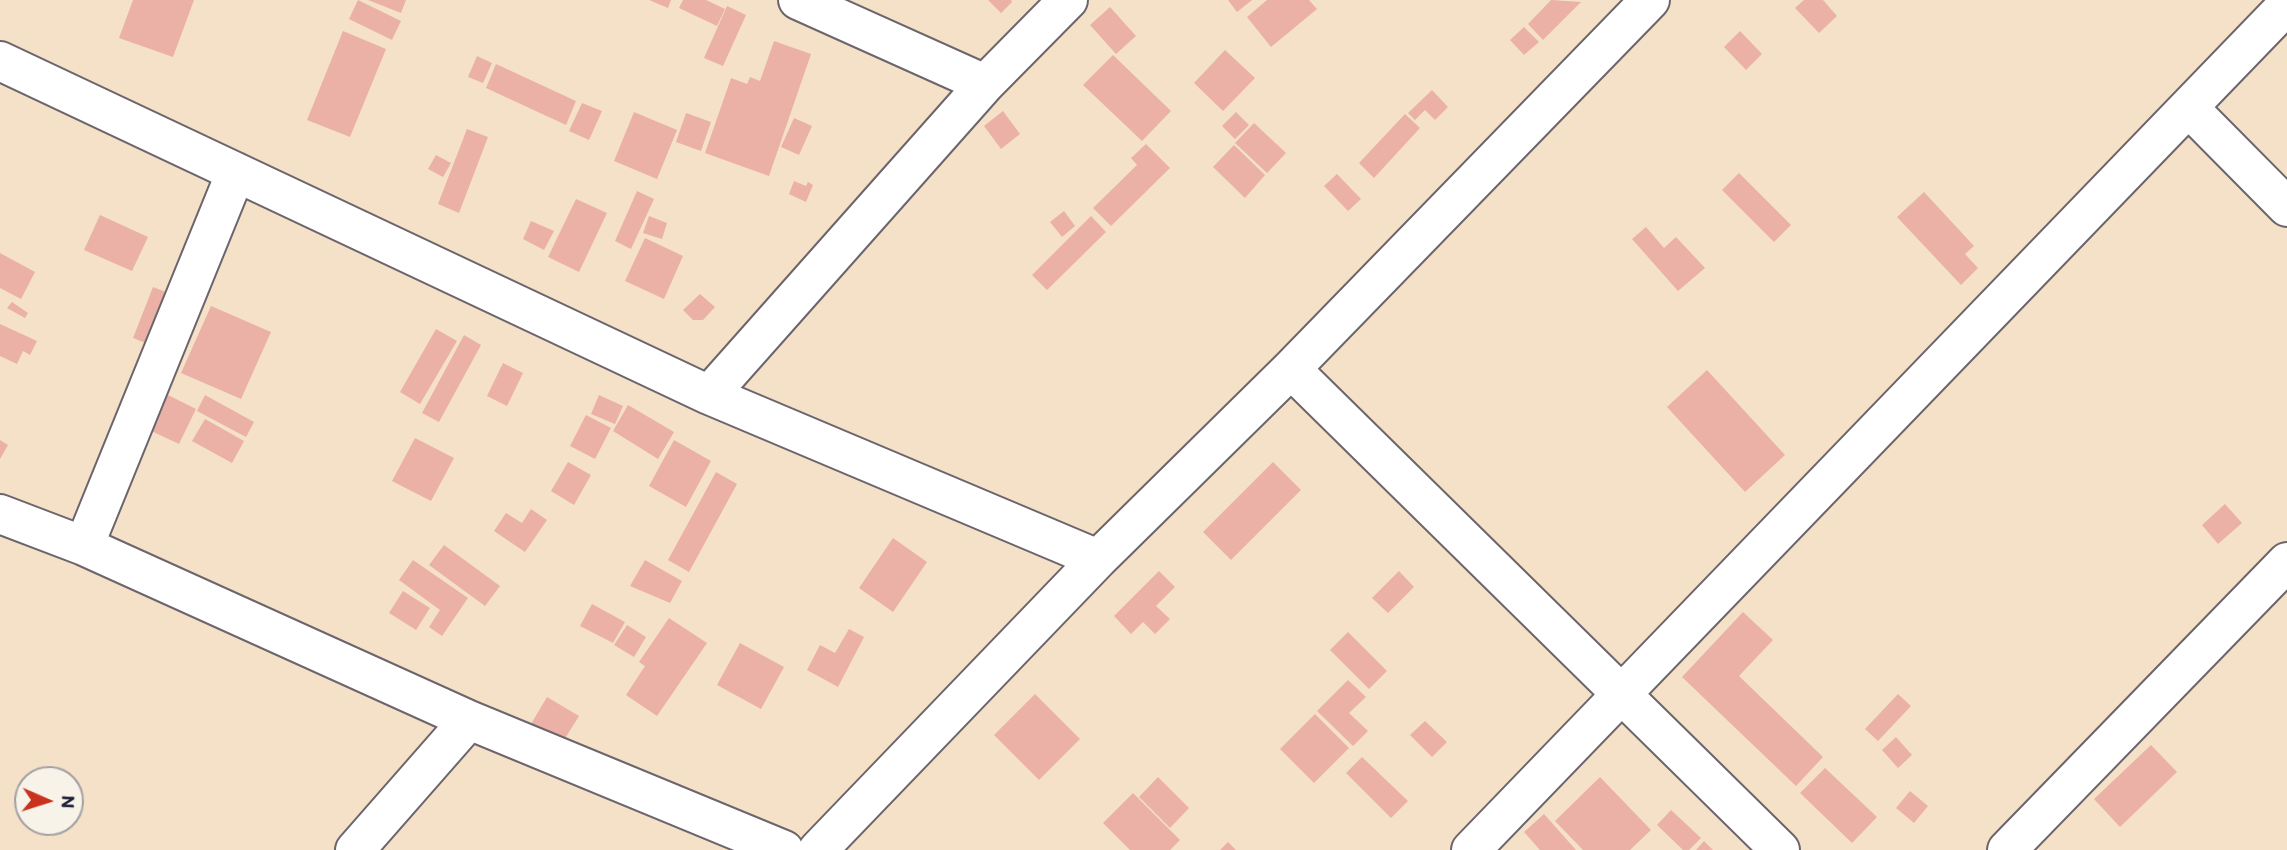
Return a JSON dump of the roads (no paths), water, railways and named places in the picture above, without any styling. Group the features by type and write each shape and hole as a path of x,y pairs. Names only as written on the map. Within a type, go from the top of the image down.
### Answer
{"street":[{"path":"798,0 985,84"},
{"path":"709,395 985,84 1068,0"},
{"path":"1471,850 2287,5"},
{"path":"818,850 1098,559 1291,369 1629,8"},
{"path":"0,61 709,395 1098,559"},
{"path":"2189,108 2287,207"},
{"path":"84,546 236,172"},
{"path":"1291,369 1780,850"},
{"path":"0,514 84,546 470,720 784,850"},
{"path":"2007,850 2287,562"},
{"path":"355,850 470,720"}]}
